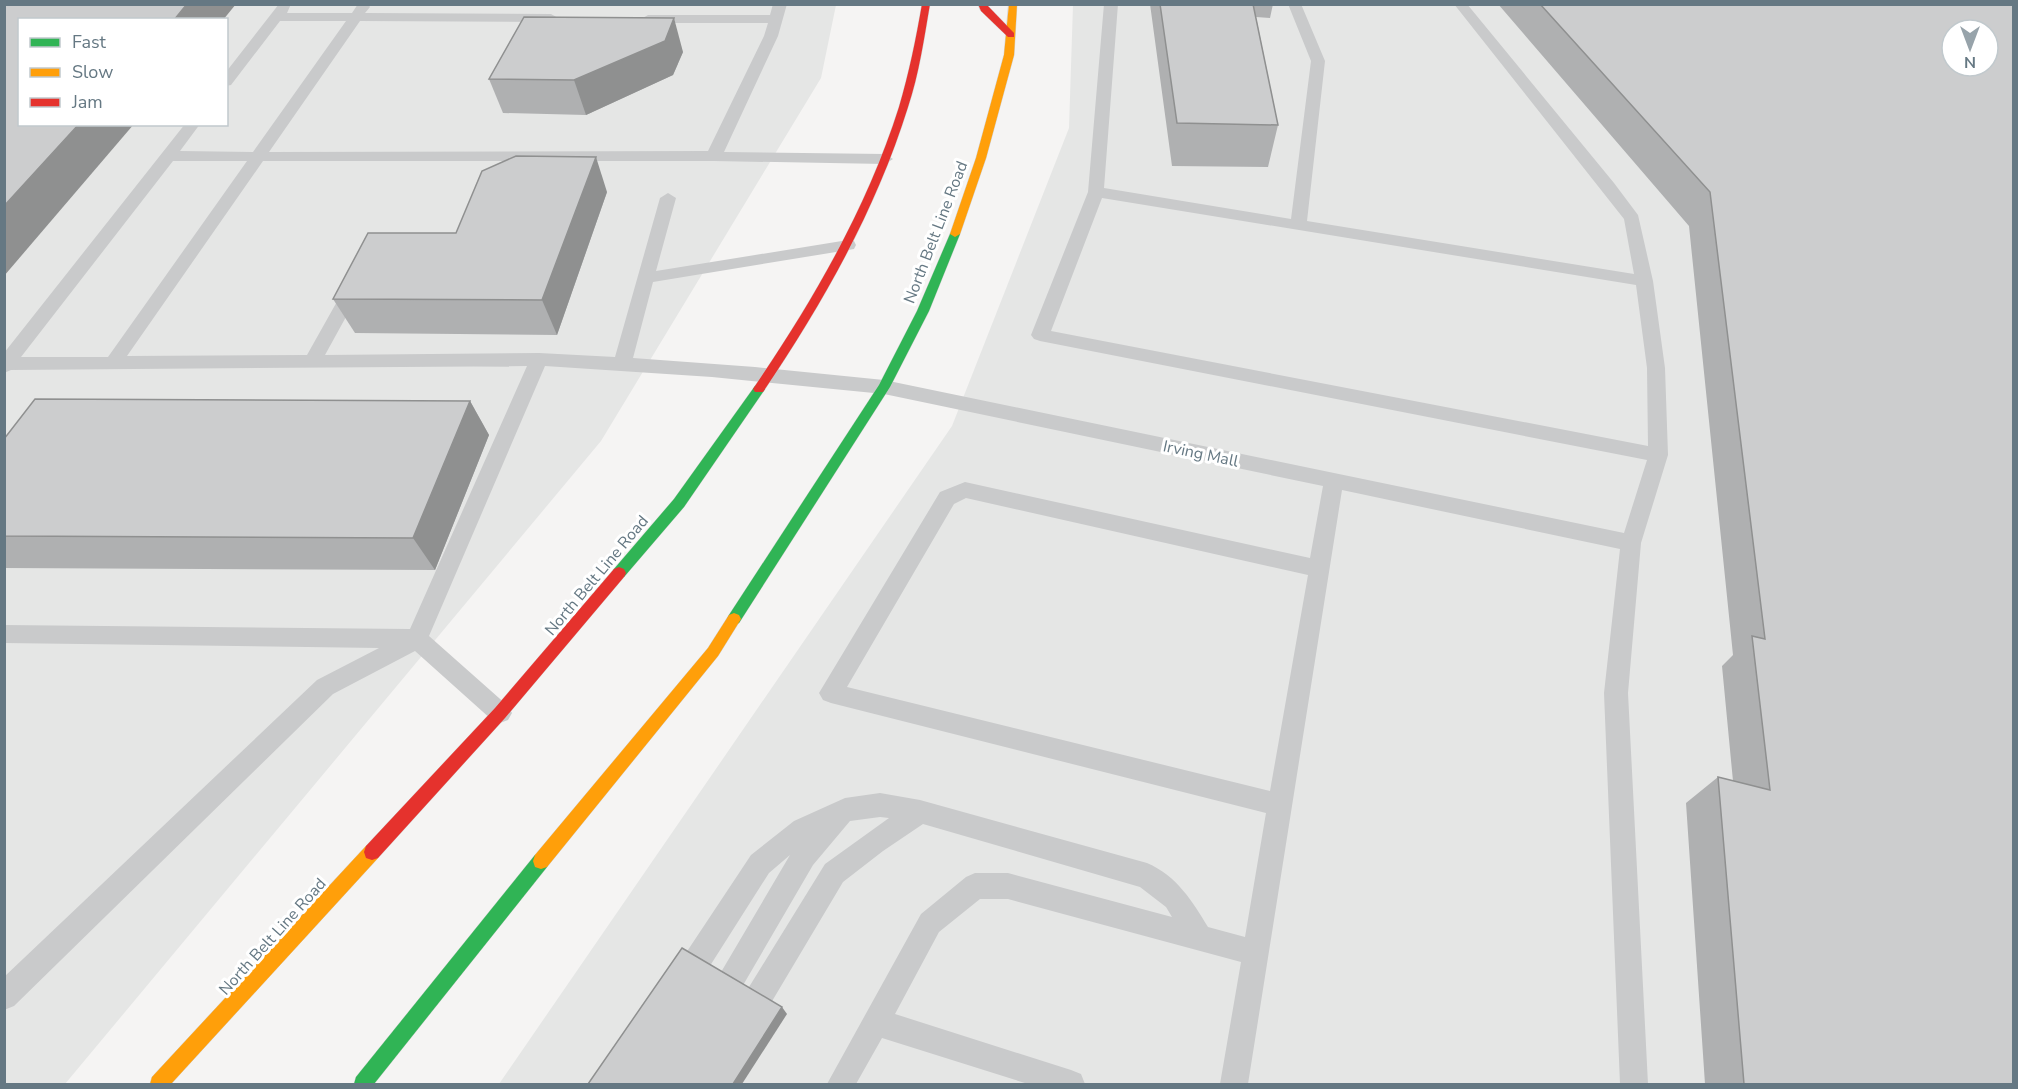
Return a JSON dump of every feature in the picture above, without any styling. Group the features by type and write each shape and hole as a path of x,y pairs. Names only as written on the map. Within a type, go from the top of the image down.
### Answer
{"main road":[{"name":"North Belt Line Road","path":"159,1084 500,713 679,503 770,375 794,339 820,290 848,245 885,159 897,126 922,37 926,4"},
{"path":"982,4 984,9 1011,34"},
{"name":"North Belt Line Road","path":"363,1084 597,791 713,652 884,387 923,311 955,235 981,158 1009,55 1013,4"}],"lane":[{"path":"228,79 287,4"},
{"path":"714,156 771,36 780,4"},
{"path":"1111,4 1096,192 1040,335 1658,456"},
{"path":"1294,4 1318,61 1303,174 1299,225"},
{"path":"1460,4 1608,186 1632,219 1644,281 1656,368 1658,456 1631,543 1616,693 1634,1084"},
{"path":"277,17 361,11 566,18"},
{"path":"113,363 361,11"},
{"path":"636,19 776,19"},
{"path":"5,365 191,126"},
{"path":"168,156 441,158 714,156 885,159"},
{"path":"1096,192 1644,281"},
{"path":"622,363 668,198"},
{"path":"645,278 848,245"},
{"path":"312,362 364,268"},
{"path":"4,996 325,687 417,639 539,359"},
{"name":"Irving Mall","path":"5,365 539,359 770,375 884,387 1631,543"},
{"path":"1234,1084 1334,480"},
{"path":"1281,805 831,693 947,498 965,490 1319,569"},
{"path":"4,634 417,639 500,713"},
{"path":"672,998 760,864 803,829 845,810 880,805 920,812 1147,876 1175,898 1200,938"},
{"path":"706,1018 804,856 845,810"},
{"path":"735,1036 834,873 874,842 920,812"},
{"path":"841,1084 930,923 975,886 1008,886 1256,953"},
{"path":"875,1022 1071,1084"}],"shaded area":[{"path":"5,5 836,5 821,78 601,441 65,1084 5,1084"},
{"path":"1073,5 2013,5 2013,1084 499,1084 952,426 1069,128"}],"building":[{"path":"4,4 187,4 176,18 18,18 18,126 77,126 4,206"},
{"path":"1160,4 1253,4 1278,125 1177,123"},
{"path":"1540,4 2013,4 2013,1084 1744,1084 1718,777 1770,790 1752,636 1765,639 1710,192"},
{"path":"524,17 674,18 665,41 574,80 489,79"},
{"path":"516,156 596,157 542,300 333,299 368,233 456,233 482,171"},
{"path":"35,399 470,401 413,538 4,536 4,439"},
{"path":"682,948 782,1007 733,1084 588,1084"}],"traffic: fast":[{"path":"734,619 884,387 923,311 955,234"},
{"path":"619,573 679,503 759,389"},
{"path":"363,1084 541,861"}],"traffic: slow":[{"path":"955,234 981,158 1009,55 1013,4"},
{"path":"541,861 713,652 734,619"},
{"path":"159,1084 372,852"}],"traffic: jam":[{"path":"759,389 816,301 842,255 865,206 904,106 917,55 926,4"},
{"path":"982,4 984,9 1011,35"},
{"path":"372,852 500,713 619,573"}]}
